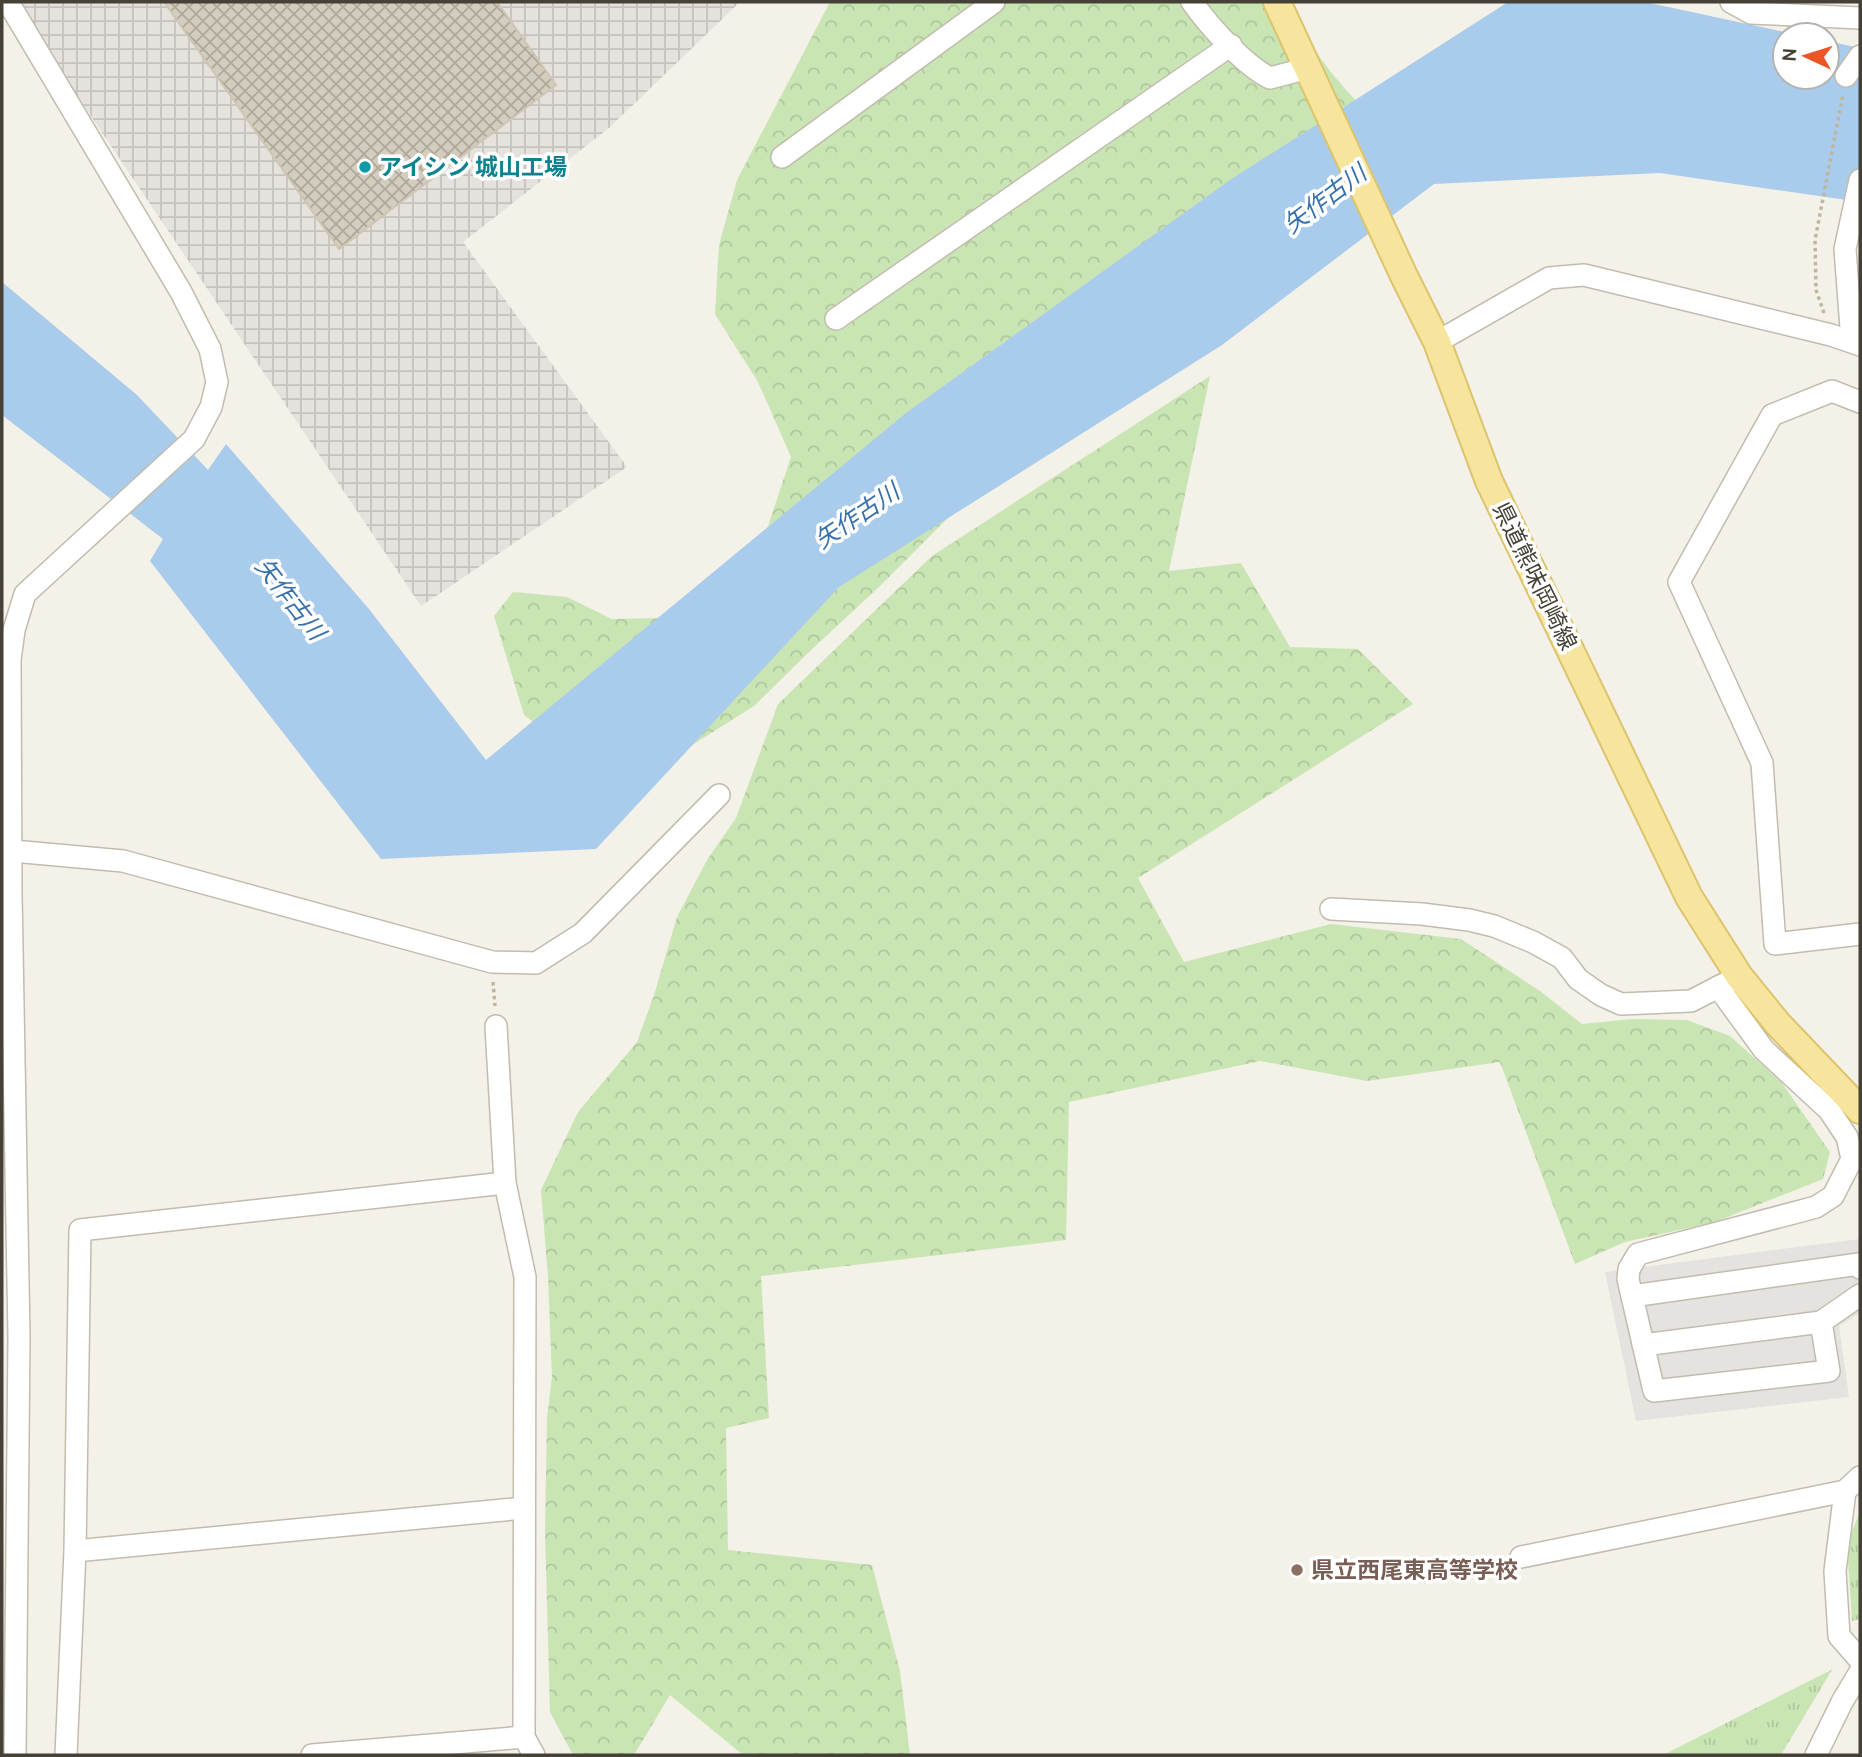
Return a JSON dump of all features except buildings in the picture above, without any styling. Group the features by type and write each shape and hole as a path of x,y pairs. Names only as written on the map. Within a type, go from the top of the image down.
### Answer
{"main road":[{"name":"県道熊味岡崎線","path":"1276,2 1437,342 1489,481 1728,981 1778,1024 1860,1110"}],"street":[{"path":"8,2 181,292 210,349 217,382 211,407 194,439 25,594 14,630 10,660 7,850 19,1337 15,1755"},
{"path":"782,157 994,2"},
{"path":"1192,2 1207,22 1255,70 1270,78 1308,68"},
{"path":"1731,2 1751,12 1860,18"},
{"path":"836,319 1073,152 1231,45"},
{"path":"1846,76 1860,56"},
{"path":"1437,342 1549,278 1584,275 1856,343 1845,249 1860,180"},
{"path":"1860,402 1832,391 1772,415 1679,582 1762,763 1775,944 1860,934"},
{"path":"7,850 123,861 492,962 536,963 583,933 719,795"},
{"path":"1331,909 1422,914 1494,926 1533,942 1562,958 1578,979 1601,995 1621,1004 1690,1001 1728,981 1764,1050 1829,1110 1847,1137 1852,1159 1833,1196 1816,1207 1638,1254 1629,1269 1628,1279 1654,1391 1829,1371 1821,1322"},
{"path":"312,1755 529,1746 524,1508 525,1277 505,1183 496,1026"},
{"path":"66,1755 75,1551 80,1230 505,1183"},
{"path":"1632,1296 1859,1264 1860,1268"},
{"path":"1643,1345 1821,1322 1860,1295"},
{"path":"1521,1557 1853,1484 1835,1571 1839,1636 1860,1660"},
{"path":"75,1551 524,1508"},
{"path":"1816,1755 1860,1672"}],"path":[{"path":"1831,335 1816,290 1815,240 1846,76"},
{"path":"492,962 496,1026"}],"shaded area":[{"path":"14,2 740,2 609,128 463,242 627,467 421,606"},
{"path":"1860,1239 1860,1313 1839,1326 1849,1397 1636,1421 1605,1272"}],"green space":[{"path":"830,2 1278,2 1334,76 1379,127 1030,436 880,586 754,706 686,749 575,754 524,715 494,616 513,592 567,597 612,619 704,617 760,550 791,457 758,382 715,314 719,245 737,180"},
{"path":"1210,376 1169,571 1241,563 1290,647 1358,649 1413,704 1138,878 1184,962 1331,924 1461,939 1540,991 1582,1024 1632,1019 1687,1020 1730,1036 1782,1083 1830,1152 1823,1179 1715,1222 1625,1242 1575,1264 1500,1062 1367,1081 1260,1061 1069,1102 1066,1240 761,1276 769,1418 726,1428 728,1550 872,1565 900,1671 910,1755 743,1755 670,1695 634,1755 573,1755 550,1712 545,1532 547,1418 552,1377 541,1190 578,1112 637,1042 677,917 707,860 736,818 778,704 932,556"},
{"path":"1860,1511 1860,1619 1852,1621 1847,1545"},
{"path":"1832,1669 1781,1755 1663,1755"}],"water":[{"name":"矢作古川","path":"1508,2 1645,2 1771,29 1771,91 1841,91 1841,44 1860,48 1860,202 1660,173 1434,184 1222,345 839,587 596,849 381,859 150,561 163,539 2,415 2,282 137,395 208,470 226,444 369,609 486,760 906,413 1230,180"}],"place":[{"name":"アイシン 城山工場","path":"365,167"},
{"name":"県立西尾東高等学校","path":"1297,1570"}]}
